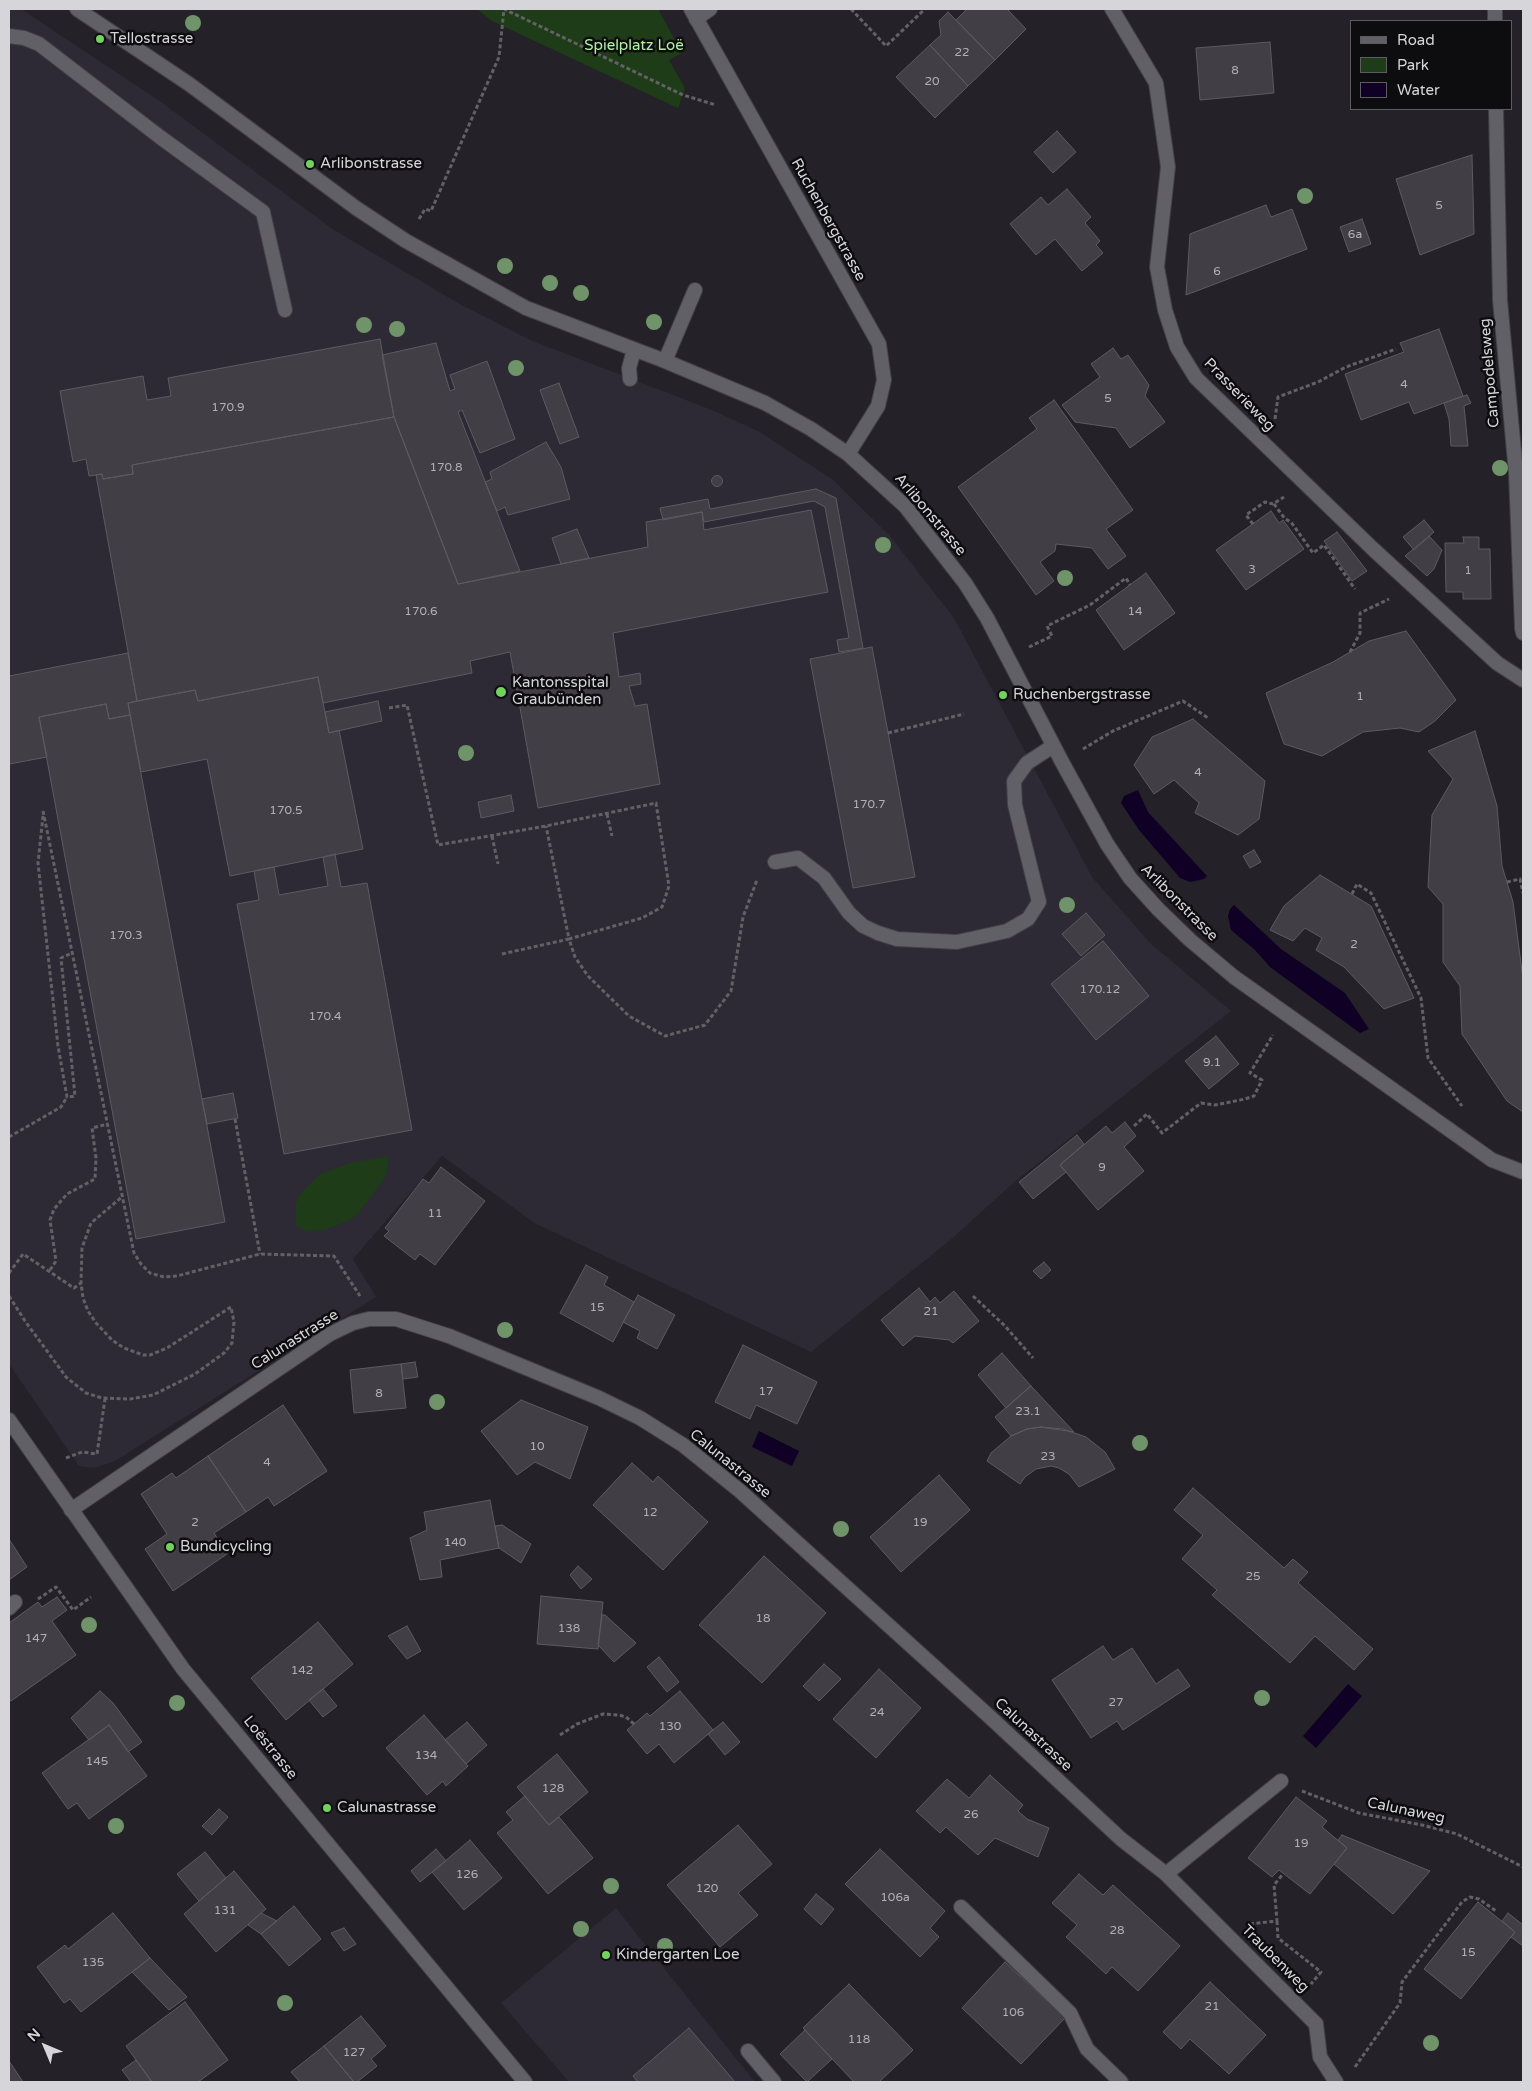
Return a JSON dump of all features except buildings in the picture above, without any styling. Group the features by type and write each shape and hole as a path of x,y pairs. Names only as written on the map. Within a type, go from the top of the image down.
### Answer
{"street":[{"name":"Arlibonstrasse","path":"77,9 189,84 356,208 406,241 526,308 666,361 765,403 812,429 848,454 905,506 965,583 987,618 1053,746 1107,844 1130,878 1158,909 1190,940 1234,977 1492,1160 1523,1172"},
{"path":"693,14 710,9"},
{"name":"Prasserieweg","path":"1112,9 1156,83 1168,167 1158,267 1165,310 1177,347 1196,378 1270,450 1497,664 1523,680"},
{"name":"Ruchenbergstrasse","path":"693,14 879,344 884,380 878,406 848,454"},
{"path":"9,36 24,38 39,44 160,137 263,212 285,310"},
{"name":"Campodelsweg","path":"1496,110 1500,300 1516,473 1523,633"},
{"path":"666,361 696,290"},
{"path":"630,379 629,368 634,350"},
{"path":"776,862 798,858 824,878 849,913 863,926 897,939 957,942 1007,932 1028,919 1039,902 1015,805 1014,780 1027,763 1053,746"},
{"name":"Calunastrasse","path":"70,1510 330,1334 353,1323 369,1319 396,1318 449,1336 599,1398 640,1418 683,1445 740,1491 991,1718 1121,1839 1166,1874"},
{"name":"Loëstrasse","path":"9,1420 70,1510 183,1669 525,2082"},
{"path":"1166,1874 1281,1781"},
{"name":"Traubenweg","path":"1166,1874 1316,2024 1320,2056 1336,2082"},
{"path":"961,1907 1070,2012 1087,2049 1121,2082"},
{"path":"748,2051 774,2082"}],"path":[{"path":"417,224 425,209 432,211 499,57 504,9 683,95 724,107"},
{"path":"851,9 886,46 925,9"},
{"path":"1270,450 1278,397 1318,382 1346,367 1396,349"},
{"path":"1274,504 1282,498"},
{"path":"1252,524 1246,515 1265,502 1274,504 1285,519 1291,522 1313,553 1324,545 1354,589"},
{"path":"1028,648 1052,636 1047,626 1090,605 1126,578 1130,585"},
{"path":"1350,652 1360,633 1360,613 1415,587"},
{"path":"1084,749 1114,732 1183,701 1208,718"},
{"path":"389,708 407,705 438,845 546,826 656,803 669,886 662,907 642,918 569,939 502,954"},
{"path":"888,733 964,714"},
{"path":"9,1137 62,1107 67,1097 47,959 38,863 43,811 134,1253 141,1264 150,1273 164,1277 177,1276 260,1254 334,1256 362,1300"},
{"path":"607,814 612,836"},
{"path":"546,826 569,939 575,957 588,976 629,1016 666,1036 705,1025 732,991 743,917 757,880 776,862"},
{"path":"492,836 498,864"},
{"path":"1507,882 1520,878 1523,893"},
{"path":"1352,894 1357,884 1371,893 1421,998 1428,1058 1467,1113"},
{"path":"67,1097 75,1096 61,958 72,953"},
{"path":"1134,1126 1146,1114 1162,1133 1201,1103 1215,1105 1245,1100 1254,1096 1262,1080 1250,1073 1274,1033"},
{"path":"234,1119 260,1254"},
{"path":"50,1270 56,1261 50,1220 54,1210 67,1194 96,1179 96,1158 92,1128 108,1124"},
{"path":"9,1296 24,1321 66,1378 86,1393 105,1398 130,1399 152,1395 195,1374 220,1357 232,1344 234,1322 231,1307 167,1348 150,1355 136,1354 112,1340 96,1324 88,1312 82,1298 81,1283 82,1248 86,1233 91,1223 99,1214 123,1196"},
{"path":"9,1273 23,1254 50,1270 74,1288 81,1283"},
{"path":"973,1296 1005,1326 1033,1358"},
{"path":"65,1458 82,1452 97,1454 105,1398"},
{"path":"60,1593 73,1610 91,1597"},
{"path":"560,1734 577,1724 603,1714 626,1717 634,1724"},
{"name":"Calunaweg","path":"1281,1781 1359,1813 1457,1834 1523,1867"},
{"path":"1283,1874 1274,1885 1278,1938 1321,1972 1307,1988"},
{"path":"1350,2074 1400,2003 1402,1982 1462,1902 1470,1897 1479,1899 1496,1911"},
{"path":"1248,1924 1276,1921"}],"shaded area":[{"name":"Kantonsspital Graubünden","path":"9,9 21,9 161,102 334,230 458,303 530,340 712,410 758,431 832,479 890,536 954,618 1092,877 1151,944 1231,1011 1013,1183 954,1237 811,1352 536,1224 442,1156 353,1259 376,1297 115,1461 94,1468 79,1466 9,1364"},
{"name":"Kindergarten Loe","path":"616,1908 755,2082 569,2082 501,2003"}],"green space":[{"name":"Spielplatz Loë","path":"477,9 658,9 682,53 669,60 685,88 678,108 492,21"},
{"path":"389,1156 386,1176 358,1214 346,1222 324,1230 305,1231 296,1226 295,1205 300,1194 320,1174 350,1163"}],"water":[{"path":"1138,790 1148,812 1207,876 1204,879 1190,882 1180,878 1139,830 1121,803 1124,796"},
{"path":"1234,905 1281,949 1345,993 1369,1029 1360,1033 1270,967 1255,950 1231,930 1228,916 1230,909"},
{"path":"759,1431 799,1451 792,1466 752,1447"},
{"path":"1348,1684 1362,1696 1316,1748 1303,1736"}],"place":[{"name":"Tellostrasse","path":"100,39"},
{"name":"Arlibonstrasse","path":"310,164"},
{"name":"Kantonsspital Graubünden","path":"501,692"},
{"name":"Ruchenbergstrasse","path":"1003,695"},
{"name":"Bundicycling","path":"170,1547"},
{"name":"Calunastrasse","path":"327,1808"},
{"name":"Kindergarten Loe","path":"606,1955"}]}
